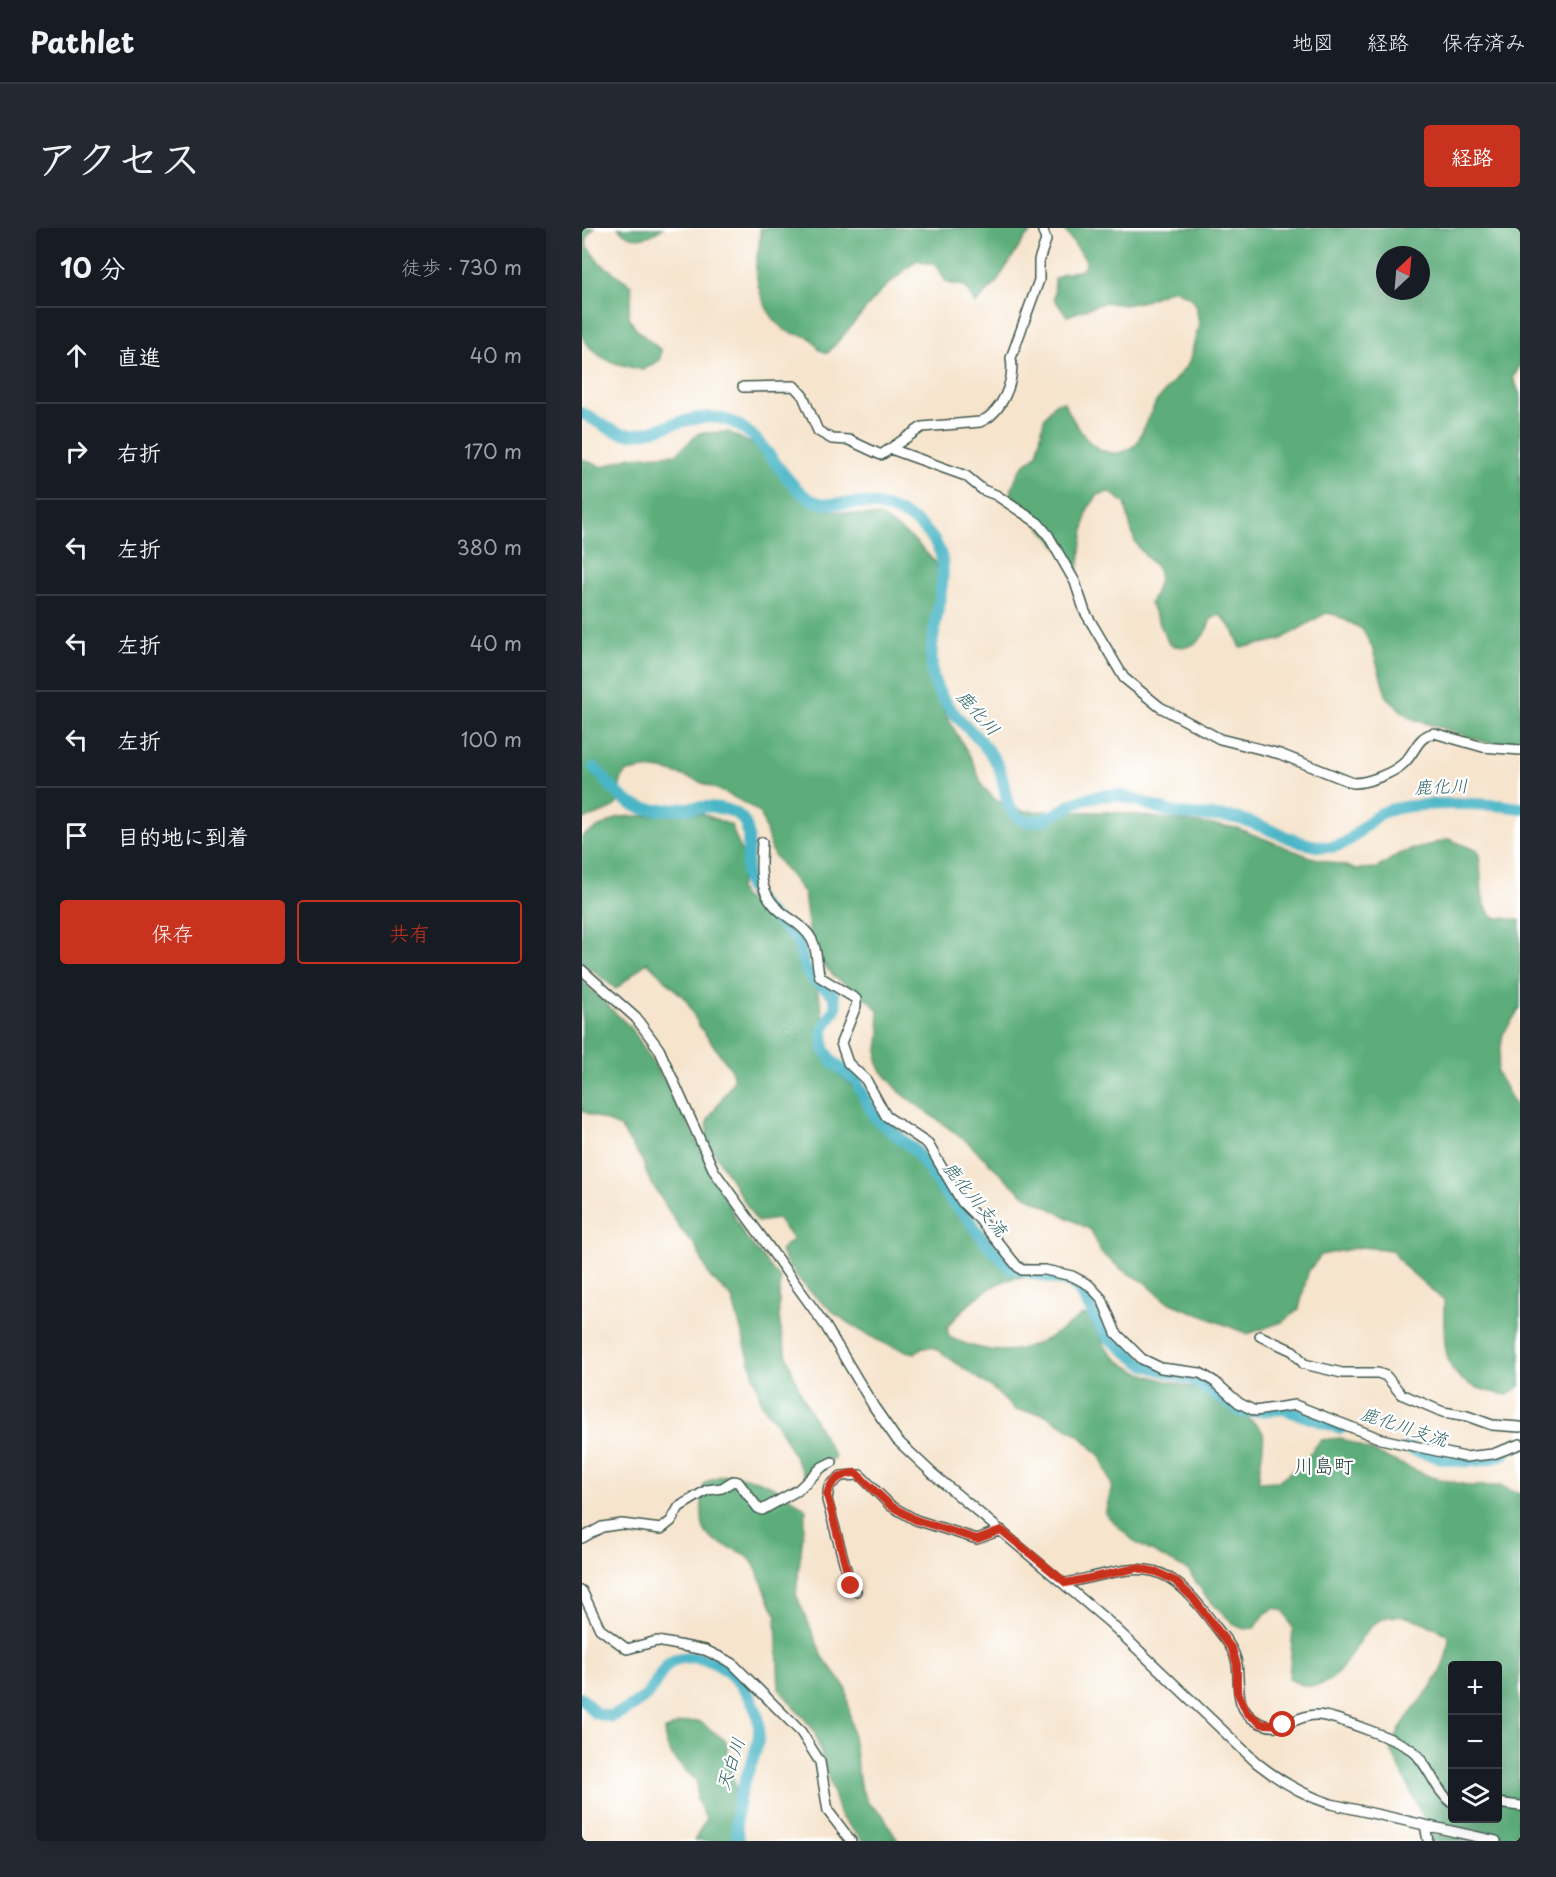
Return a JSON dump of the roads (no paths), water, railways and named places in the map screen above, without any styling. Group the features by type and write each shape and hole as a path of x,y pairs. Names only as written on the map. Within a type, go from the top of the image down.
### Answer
{"street":[{"path":"743,387 794,386 803,396 818,431 832,439 849,440 881,455 922,427 980,422 992,416 1008,391 1013,369 1011,358 1039,280 1039,260 1046,240 1042,228"},
{"path":"891,449 966,476 983,490 996,495 1038,524 1048,535 1075,582 1085,612 1124,678 1160,707 1220,739 1280,754 1353,783 1360,783 1398,768 1406,761 1420,740 1434,733 1498,750 1520,750"},
{"path":"762,842 762,876 768,899 774,908 802,926 812,939 820,976 856,999 856,1006 841,1043 848,1063 866,1080 891,1121 928,1144 962,1202 1022,1270 1045,1270 1072,1276 1089,1285 1102,1299 1116,1333 1142,1359 1161,1368 1200,1373 1215,1382 1239,1403 1255,1411 1295,1405 1381,1439 1465,1457 1493,1454 1520,1444"},
{"path":"582,970 636,1018 659,1049 714,1171 825,1325 886,1426 914,1457 1066,1583 1257,1763 1276,1778 1321,1801 1496,1841"},
{"path":"1260,1336 1293,1351 1304,1364 1342,1372 1378,1373 1386,1376 1401,1394 1443,1412 1467,1416 1492,1425 1520,1427"},
{"path":"582,1538 602,1527 622,1524 660,1529 668,1525 679,1507 707,1490 722,1488 733,1480 738,1482 758,1508 762,1509 798,1490 822,1467 832,1462"},
{"path":"856,1591 849,1580 827,1500 829,1486 845,1474 860,1475 891,1506 916,1520 977,1539 1001,1530"},
{"path":"1066,1583 1137,1568 1170,1578 1193,1598 1232,1649 1237,1665 1238,1695 1250,1717 1274,1726 1321,1715 1396,1740 1419,1757 1448,1797"},
{"path":"582,1591 600,1629 627,1649 657,1641 705,1650 732,1664 807,1741 820,1762 828,1811 851,1841"},
{"path":"1502,1804 1520,1806"},
{"path":"1425,1825 1428,1841"}],"waterway":[{"name":"鹿化川","path":"582,413 611,429 632,434 706,417 733,422 746,430 794,486 811,500 824,504 859,503 883,507 907,516 927,531 940,552 943,564 941,594 932,645 933,676 938,689 953,712 991,754 1001,773 1008,803 1016,816 1023,820 1030,822 1043,820 1088,798 1106,795 1120,796 1177,813 1241,819 1297,841 1327,847 1344,843 1376,816 1396,808 1451,804 1520,808"},
{"name":"鹿化川支流","path":"594,768 615,791 630,803 642,808 670,810 712,807 725,809 744,820 748,837 746,876 752,892 761,906 796,939 810,976 834,996 836,1007 823,1029 824,1049 833,1062 856,1081 876,1119 916,1151 949,1199 1010,1268 1069,1282 1079,1290 1106,1336 1143,1364 1193,1380 1242,1412 1283,1409 1341,1428"},
{"name":"鹿化川支流","path":"1407,1448 1456,1461 1480,1461 1505,1453"},
{"name":"天白川","path":"582,1698 595,1713 611,1717 646,1696 672,1661 692,1657 705,1659 729,1673 749,1696 758,1717 759,1737 740,1796 736,1817 739,1841"}],"district":[{"name":"川島町","path":"1324,1466"}]}
